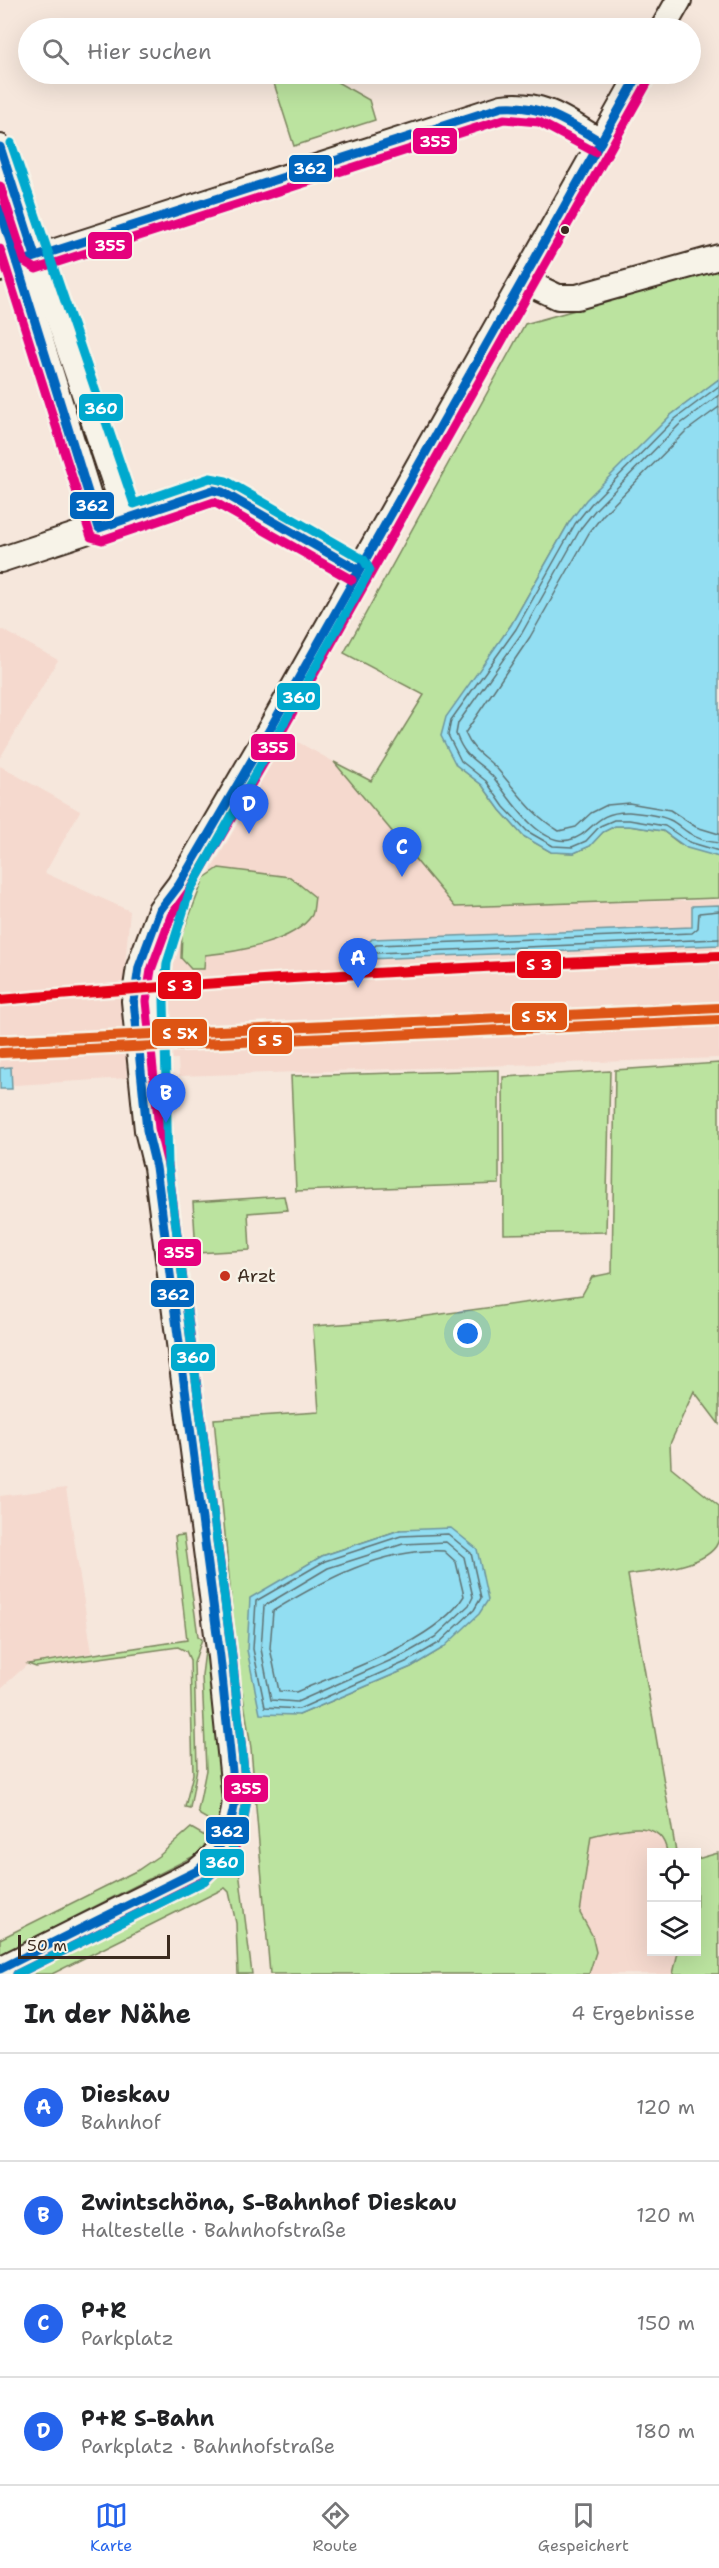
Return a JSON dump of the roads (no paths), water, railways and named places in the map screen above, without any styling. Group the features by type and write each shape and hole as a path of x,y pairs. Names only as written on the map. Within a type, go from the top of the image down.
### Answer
{"street":[{"path":"669,18 679,0"},
{"path":"0,1969 197,1871 214,1857 226,1842 233,1822 235,1800 220,1657 156,1167 147,1130 134,1001 139,967 149,937 160,910 179,885 524,281 634,84"},
{"path":"18,263 502,107 522,104 546,109 602,142"},
{"path":"0,147 18,263 127,519"},
{"path":"0,208 99,528"},
{"path":"524,281 558,297 577,297 719,257"},
{"path":"0,560 213,490 222,492 358,570"}],"water":[{"path":"719,379 719,857 687,848 663,831 629,826 615,826 603,832 590,846 574,853 551,852 523,836 482,785 456,765 441,736 446,717 511,625 570,521 586,500 671,415"},
{"path":"719,905 719,945 368,959 366,945 372,939 692,927 692,906"},
{"path":"11,1067 12,1089 0,1089 0,1068"},
{"path":"451,1528 477,1549 488,1600 479,1614 443,1648 411,1667 299,1715 260,1714 247,1650 250,1598 322,1556 400,1530"}],"place":[{"name":"P+R S-Bahn","path":"249,834"},
{"name":"P+R","path":"402,877"},
{"name":"Dieskau","path":"358,988"},
{"name":"Zwintschöna, S-Bahnhof Dieskau","path":"166,1123"},
{"name":"Arzt","path":"225,1276"}]}
